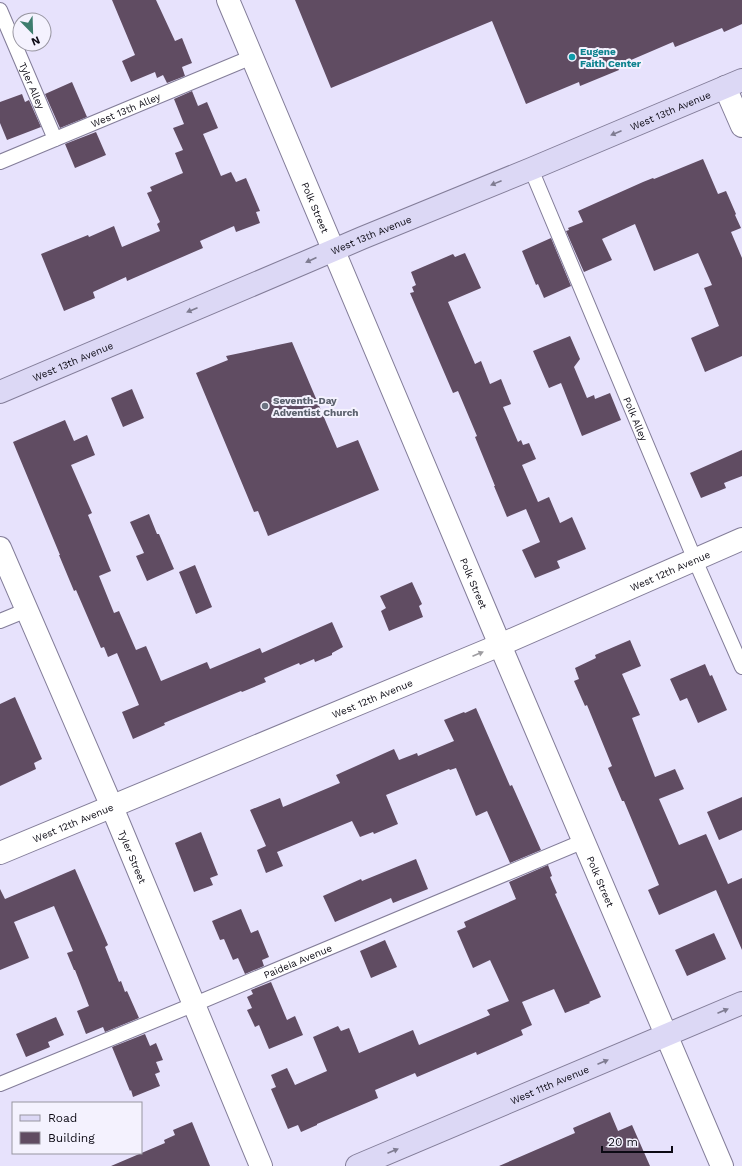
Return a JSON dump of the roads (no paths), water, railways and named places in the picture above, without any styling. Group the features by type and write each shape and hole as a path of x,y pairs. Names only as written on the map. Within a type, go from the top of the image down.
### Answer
{"main road":[{"name":"West 13th Avenue","path":"0,392 334,250 734,83"},
{"name":"West 11th Avenue","path":"357,1166 742,1003"}],"street":[{"name":"Polk Street","path":"228,0 722,1166"},
{"path":"734,83 742,126"},
{"name":"West 12th Avenue","path":"0,854 500,645 742,539"},
{"name":"Tyler Street","path":"0,548 112,807 261,1166"}],"lane":[{"name":"Tyler Alley","path":"0,10 55,139"},
{"name":"West 13th Alley","path":"0,162 252,57"},
{"name":"Polk Alley","path":"531,169 695,560 742,667"},
{"path":"0,621 27,610"},
{"name":"Paideia Avenue","path":"6,1082 584,841"}],"place":[{"name":"Eugene Faith Center","path":"572,57"},
{"name":"Seventh-Day Adventist Church","path":"265,406"}]}
